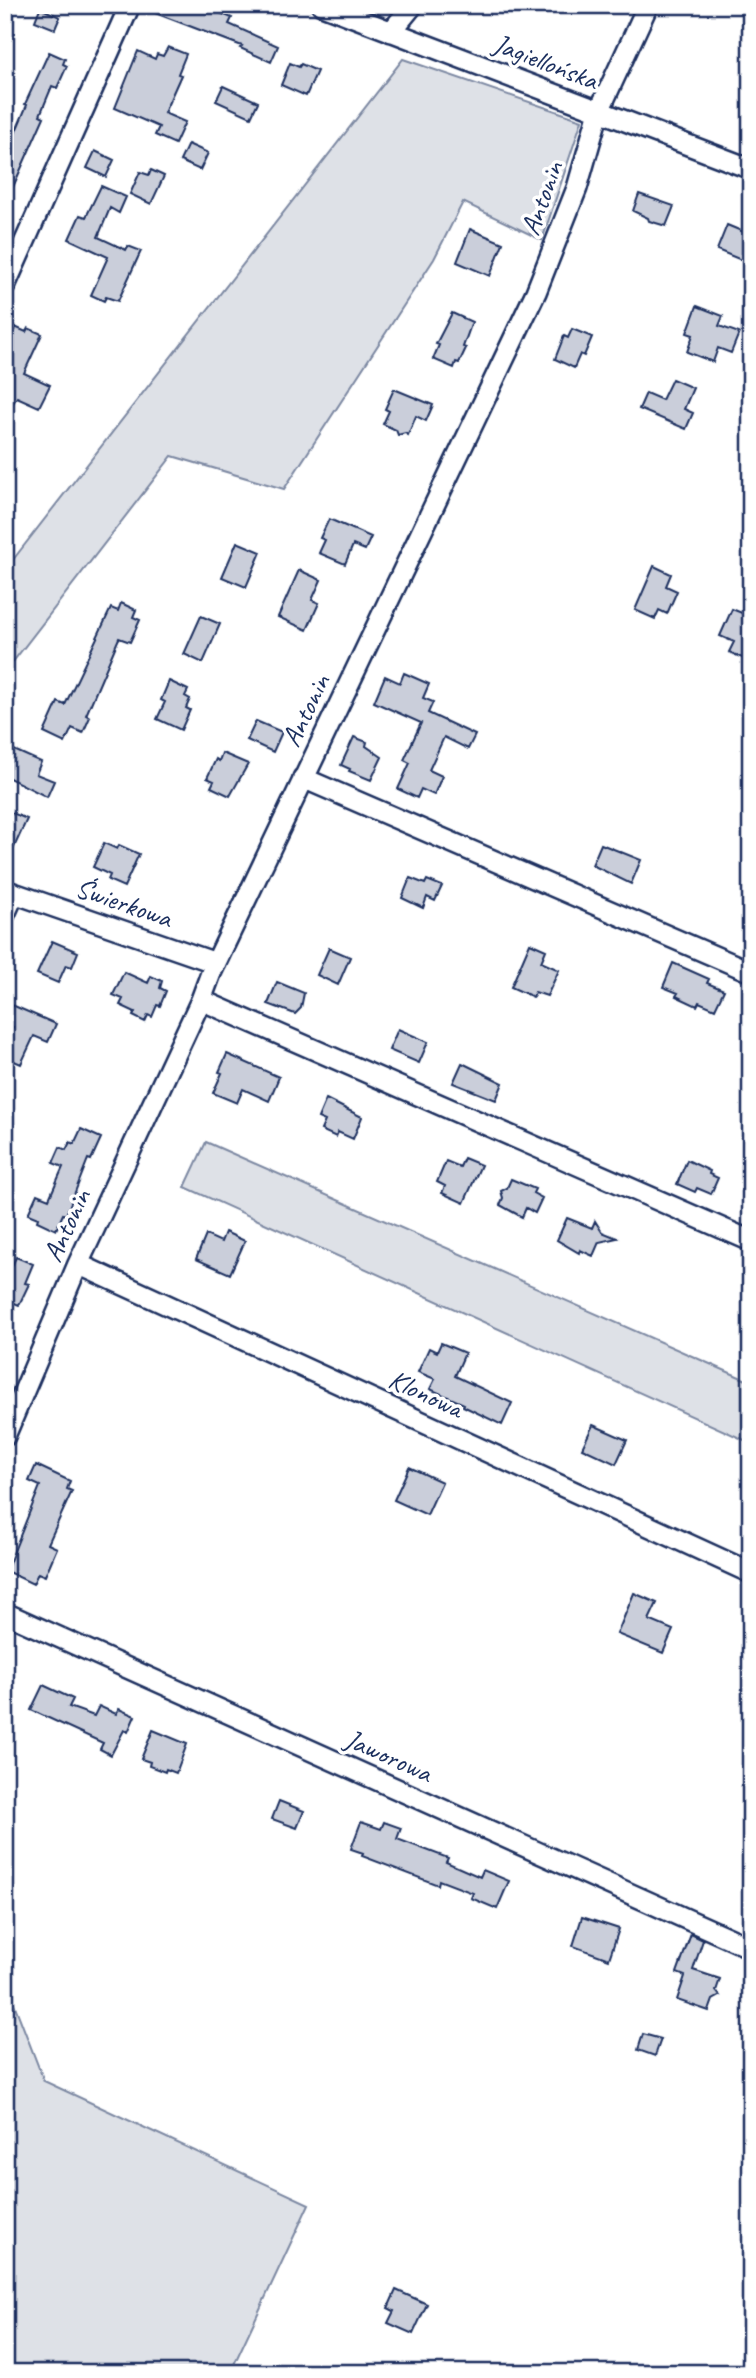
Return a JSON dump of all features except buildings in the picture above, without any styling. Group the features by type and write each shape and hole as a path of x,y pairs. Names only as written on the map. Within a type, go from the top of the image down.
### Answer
{"street":[{"path":"5,286 130,5"},
{"name":"Jagiellońska","path":"322,5 751,169"},
{"path":"391,32 412,5"},
{"name":"Antonin","path":"5,1436 78,1264 216,963 536,292 577,188 599,111 648,5"},
{"path":"303,778 751,972"},
{"name":"Świerkowa","path":"5,914 10,892 216,963"},
{"path":"201,1000 751,1241"},
{"name":"Klonowa","path":"78,1264 751,1573"},
{"name":"Jaworowa","path":"5,1613 751,1948"}],"shaded area":[{"path":"403,59 582,120 542,240 463,202 434,259 284,489 172,456 5,672 5,570"},
{"path":"206,1142 751,1382 751,1443 185,1187"},
{"path":"5,1980 44,2081 309,2204 230,2373 5,2373"}]}
